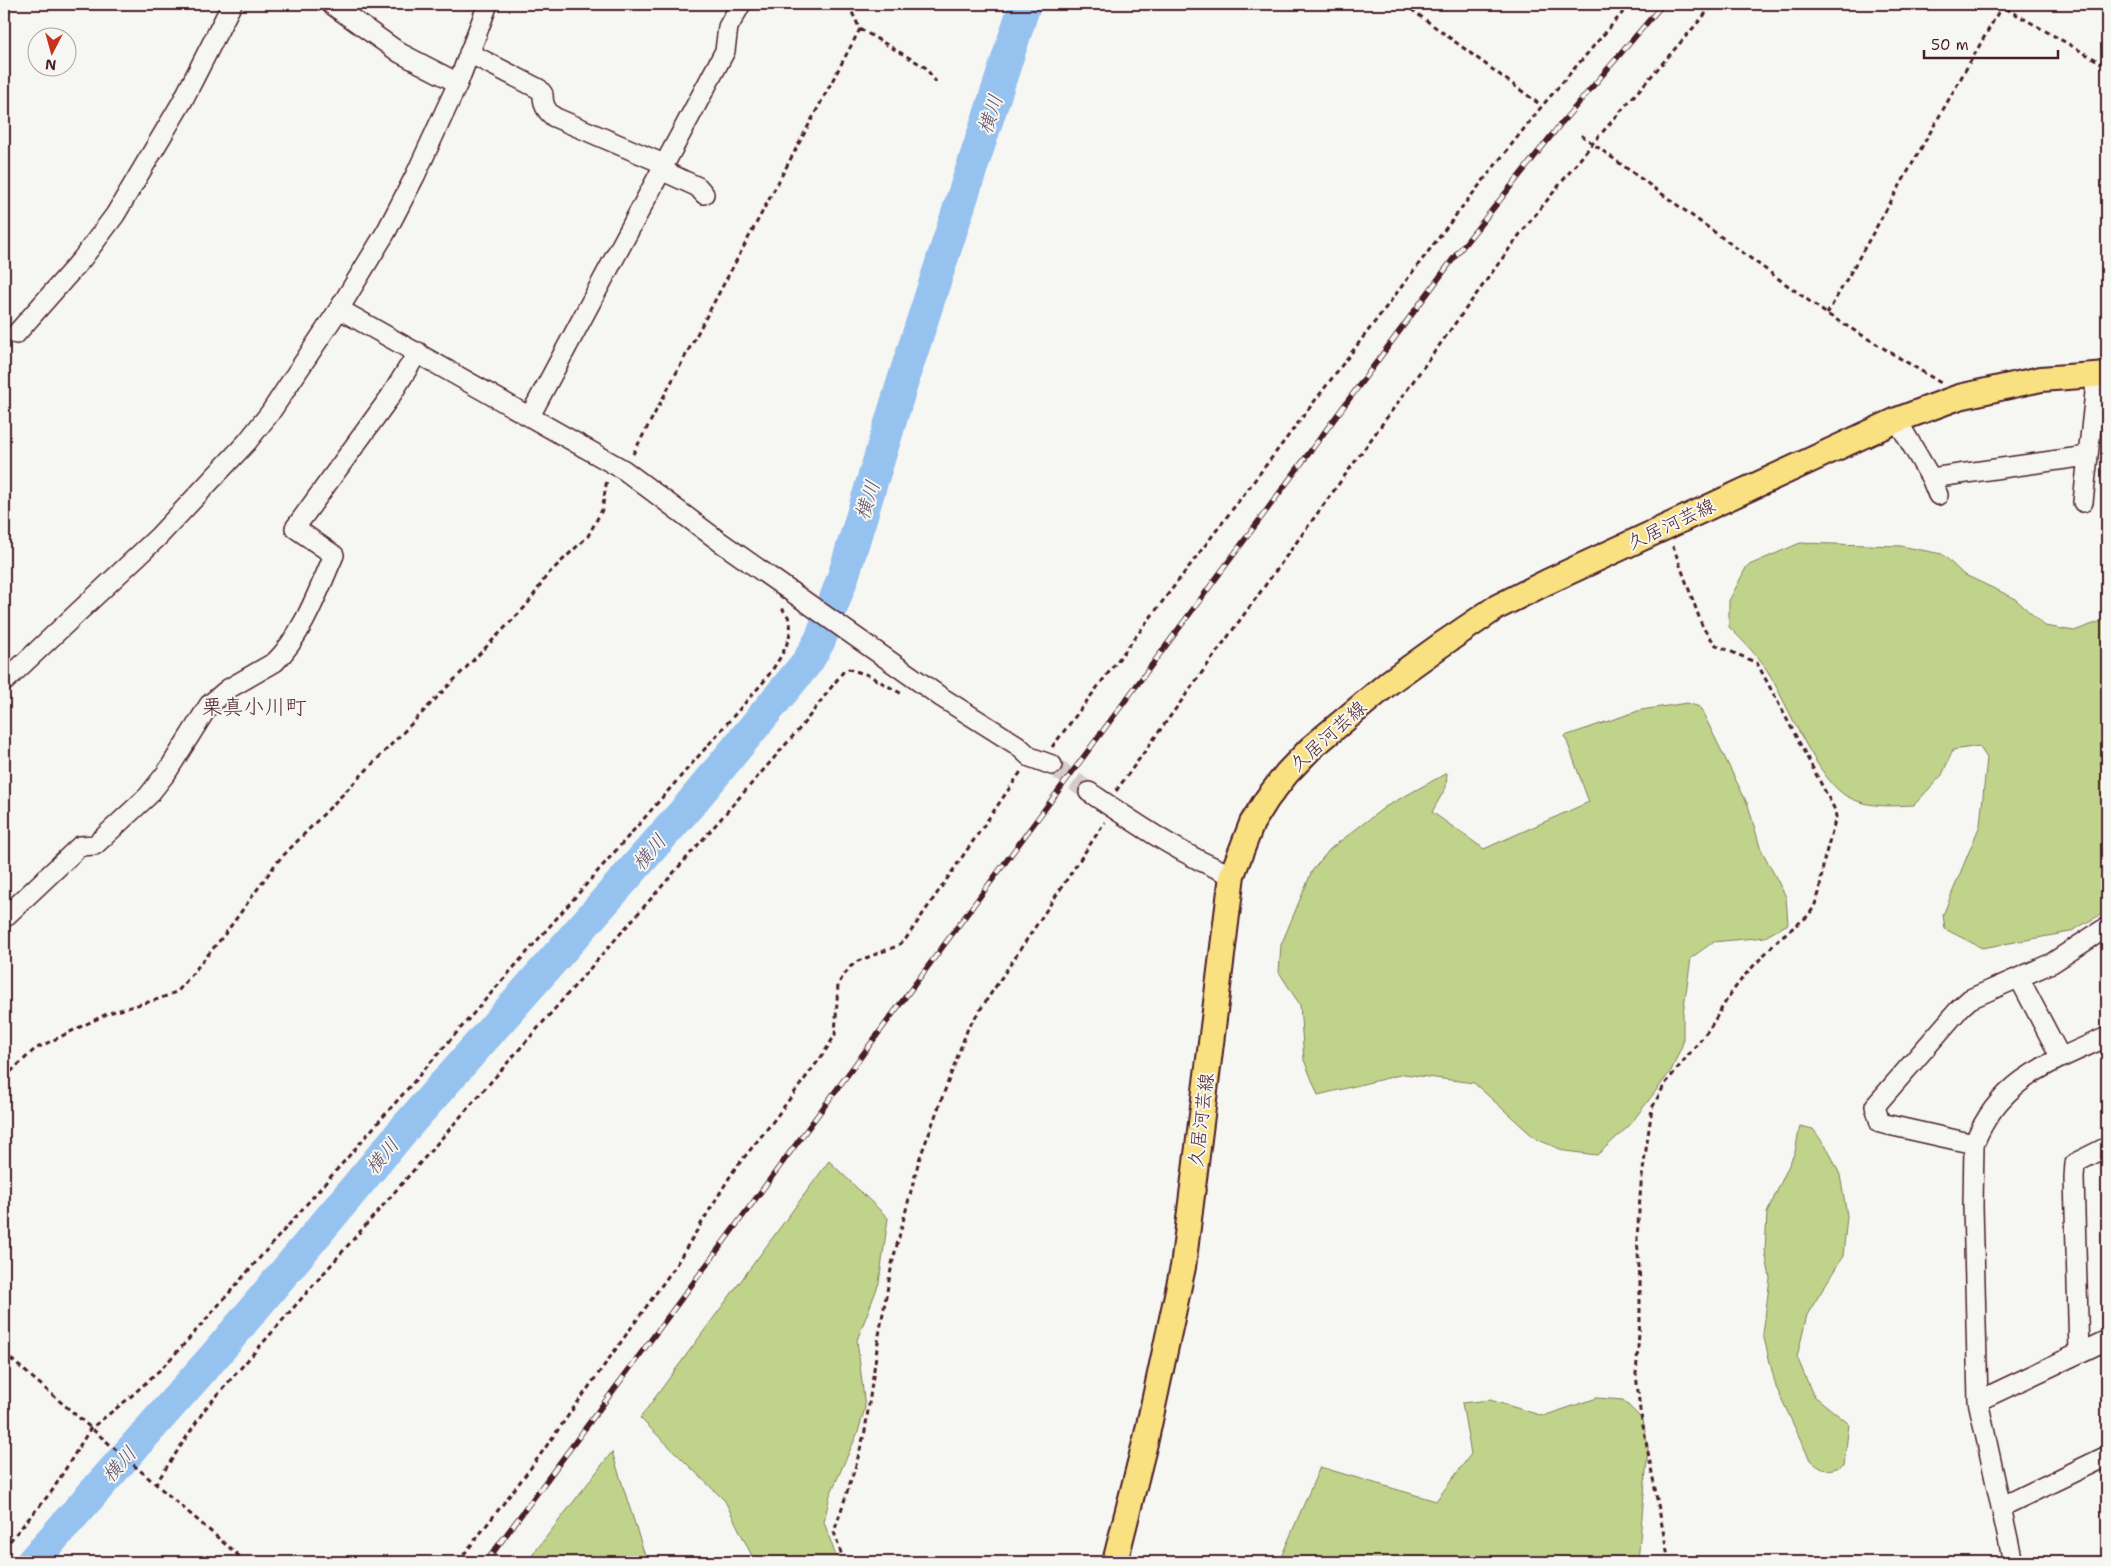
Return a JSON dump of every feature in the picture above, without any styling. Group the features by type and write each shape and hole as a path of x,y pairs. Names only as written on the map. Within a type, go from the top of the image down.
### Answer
{"main road":[{"name":"久居河芸線","path":"1115,1562 1146,1439 1183,1267 1232,875 1252,822 1286,773 1311,748 1391,681 1497,607 1546,582 1897,420 1959,398 2041,379 2102,374"}],"street":[{"path":"16,334 82,259 115,215 182,102 232,4"},
{"path":"331,4 400,53 458,83"},
{"path":"4,682 158,537 247,442 270,413 339,309 398,208 458,83 488,4"},
{"path":"530,416 725,51 728,27 741,4"},
{"path":"469,53 539,89 543,94 543,103 548,112 554,117 663,167 698,188 704,194"},
{"path":"339,309 619,467 719,541 941,697 1041,761"},
{"path":"4,918 80,846 95,845 148,796 167,772 209,705 228,689 275,662 292,641 334,555 295,528 390,396 418,352"},
{"path":"2083,502 2087,456 2102,374"},
{"path":"1897,420 1934,487 2087,456"},
{"path":"1089,792 1208,865 1232,875"},
{"path":"1974,1144 1880,1123 1875,1106 1960,1007 1970,999 2052,963 2107,926"},
{"path":"2019,978 2061,1058"},
{"path":"2013,1562 1978,1401 1973,1206 1974,1144 1988,1114 2006,1092 2023,1079 2061,1058 2107,1037"},
{"path":"2079,1353 2075,1163 2107,1147"},
{"path":"1978,1401 2107,1340"},
{"path":"2001,1507 2107,1456"}],"path":[{"path":"848,4 860,29 925,67 936,82"},
{"path":"1404,4 1538,102"},
{"path":"458,1562 530,1468 674,1268 734,1170 824,1053 834,1035 838,984 850,967 858,961 897,946 905,940 1459,212 1542,106 1630,4"},
{"path":"844,1562 834,1532 856,1466 865,1431 892,1264 919,1160 968,1028 1110,806 1520,234 1593,143 1714,4"},
{"path":"1998,4 2003,5 2107,66"},
{"path":"1827,314 2003,5"},
{"path":"4,1078 35,1049 109,1013 159,999 178,990 224,934 277,862 527,605 547,575 588,536 602,510 607,478 619,467 860,29"},
{"path":"1582,135 1827,314 1934,376 1959,398"},
{"path":"1666,526 1703,628 1716,645 1757,662 1835,810 1836,817 1824,860 1819,893 1814,907 1808,916 1780,938 1744,976 1729,996 1710,1028 1665,1084 1652,1108 1647,1130 1637,1238 1640,1320 1636,1374 1640,1410 1669,1562"},
{"path":"4,1548 52,1491 90,1429 128,1399 187,1342 765,680 778,661 786,645 789,633 789,622 785,612 778,606"},
{"path":"155,1485 205,1409 801,727 843,672 849,669 868,675 912,699"},
{"path":"4,1353 246,1562"}],"green space":[{"path":"1800,543 1901,546 1942,554 1963,574 2014,598 2045,626 2074,631 2107,619 2107,911 2070,932 1982,948 1945,929 1943,915 1980,825 1987,758 1979,746 1953,750 1942,775 1914,805 1881,806 1858,801 1838,790 1815,760 1767,670 1754,653 1729,627 1729,601 1747,566"},
{"path":"1687,703 1700,707 1748,805 1760,847 1786,897 1788,924 1765,937 1713,942 1691,958 1683,1013 1683,1043 1671,1071 1629,1126 1597,1155 1565,1151 1536,1139 1474,1083 1404,1074 1318,1095 1304,1060 1300,1005 1279,972 1281,945 1312,871 1330,849 1385,807 1447,773 1446,787 1432,812 1484,849 1589,802 1565,736 1641,710"},
{"path":"1800,1126 1813,1129 1829,1151 1840,1175 1847,1216 1843,1256 1807,1315 1797,1357 1813,1395 1849,1424 1844,1465 1830,1470 1822,1469 1810,1460 1776,1387 1763,1334 1770,1278 1765,1251 1767,1213 1795,1152"},
{"path":"829,1161 888,1218 879,1283 857,1340 865,1408 858,1432 830,1495 824,1522 838,1562 755,1562 725,1501 640,1418"},
{"path":"1597,1398 1623,1400 1643,1420 1648,1448 1638,1562 1279,1562 1320,1467 1436,1501 1471,1454 1462,1403 1490,1400 1543,1416"},
{"path":"612,1452 647,1562 527,1562"}],"waterway":[{"name":"横川","path":"32,1562 217,1353 405,1128 688,807 808,661 820,640 843,577 906,371 1025,4"}],"tunnel":[{"path":"1052,765 1089,792"}],"railway":[{"path":"486,1562 1456,255 1559,126 1663,4"}],"district":[{"name":"栗真小川町","path":"254,707"}]}
